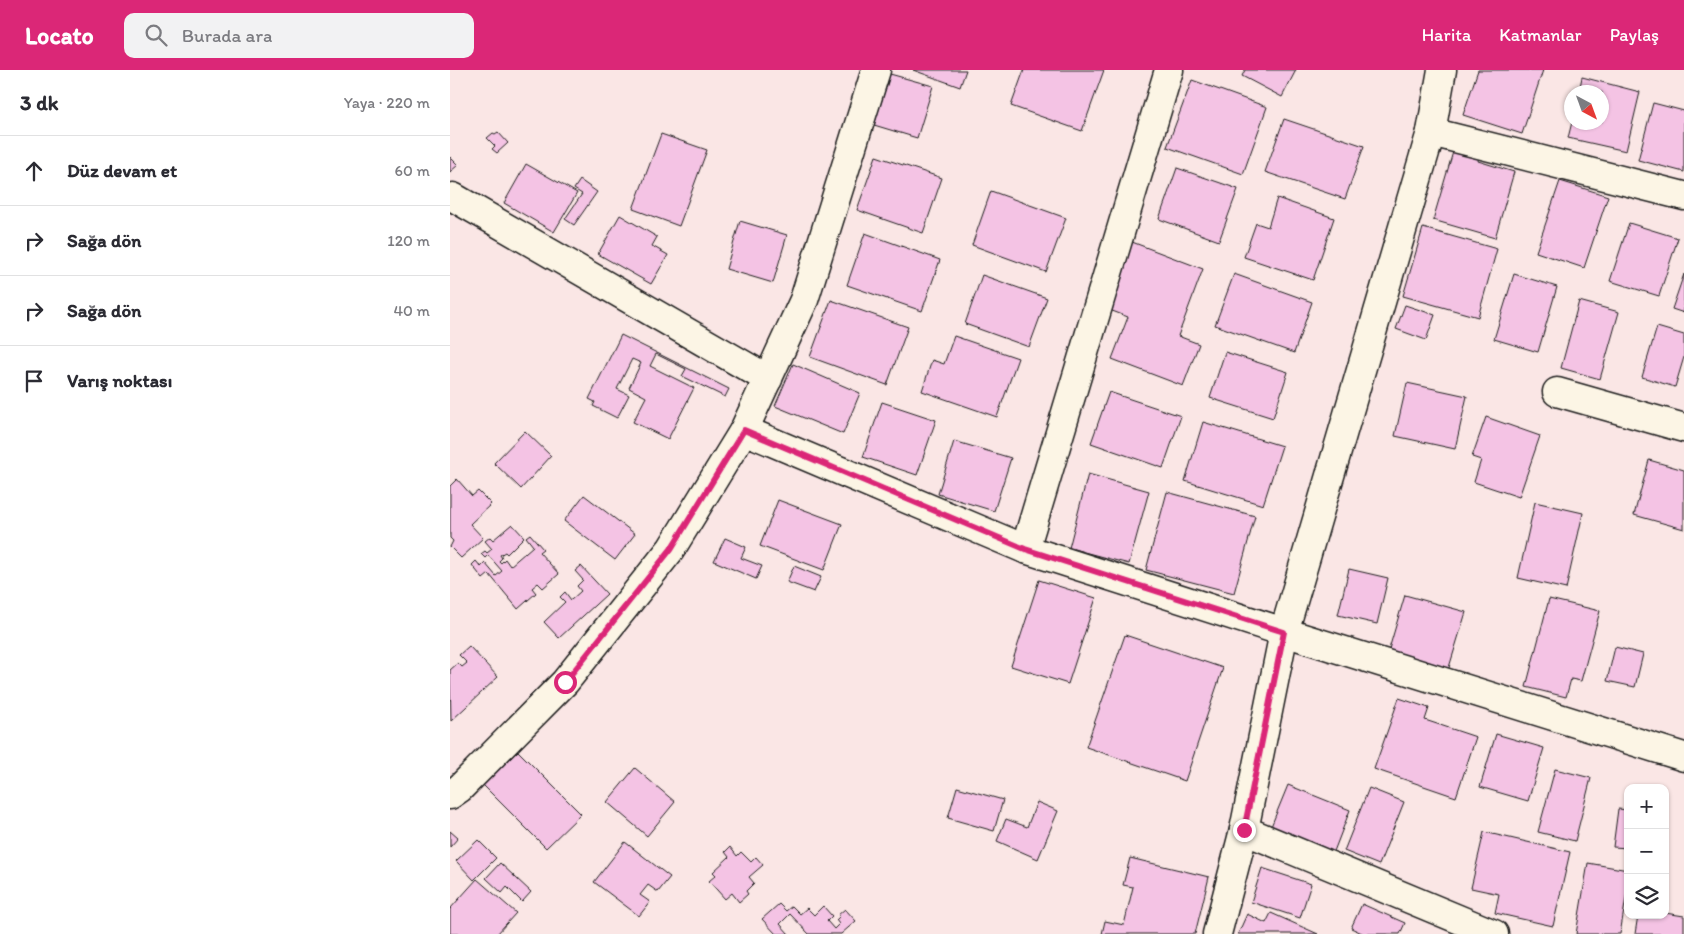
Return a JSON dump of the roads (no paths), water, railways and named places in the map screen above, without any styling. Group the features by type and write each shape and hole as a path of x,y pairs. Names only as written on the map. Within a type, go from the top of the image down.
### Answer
{"street":[{"path":"453,787 565,682 671,549 744,430 804,300 876,70"},
{"path":"1025,549 1170,70"},
{"path":"1217,934 1244,830 1284,632 1431,132 1442,70"},
{"path":"1431,132 1684,196"},
{"path":"453,197 768,379"},
{"path":"1558,392 1684,428"},
{"path":"744,430 1025,549 1684,757"},
{"path":"1244,830 1494,934"}]}
